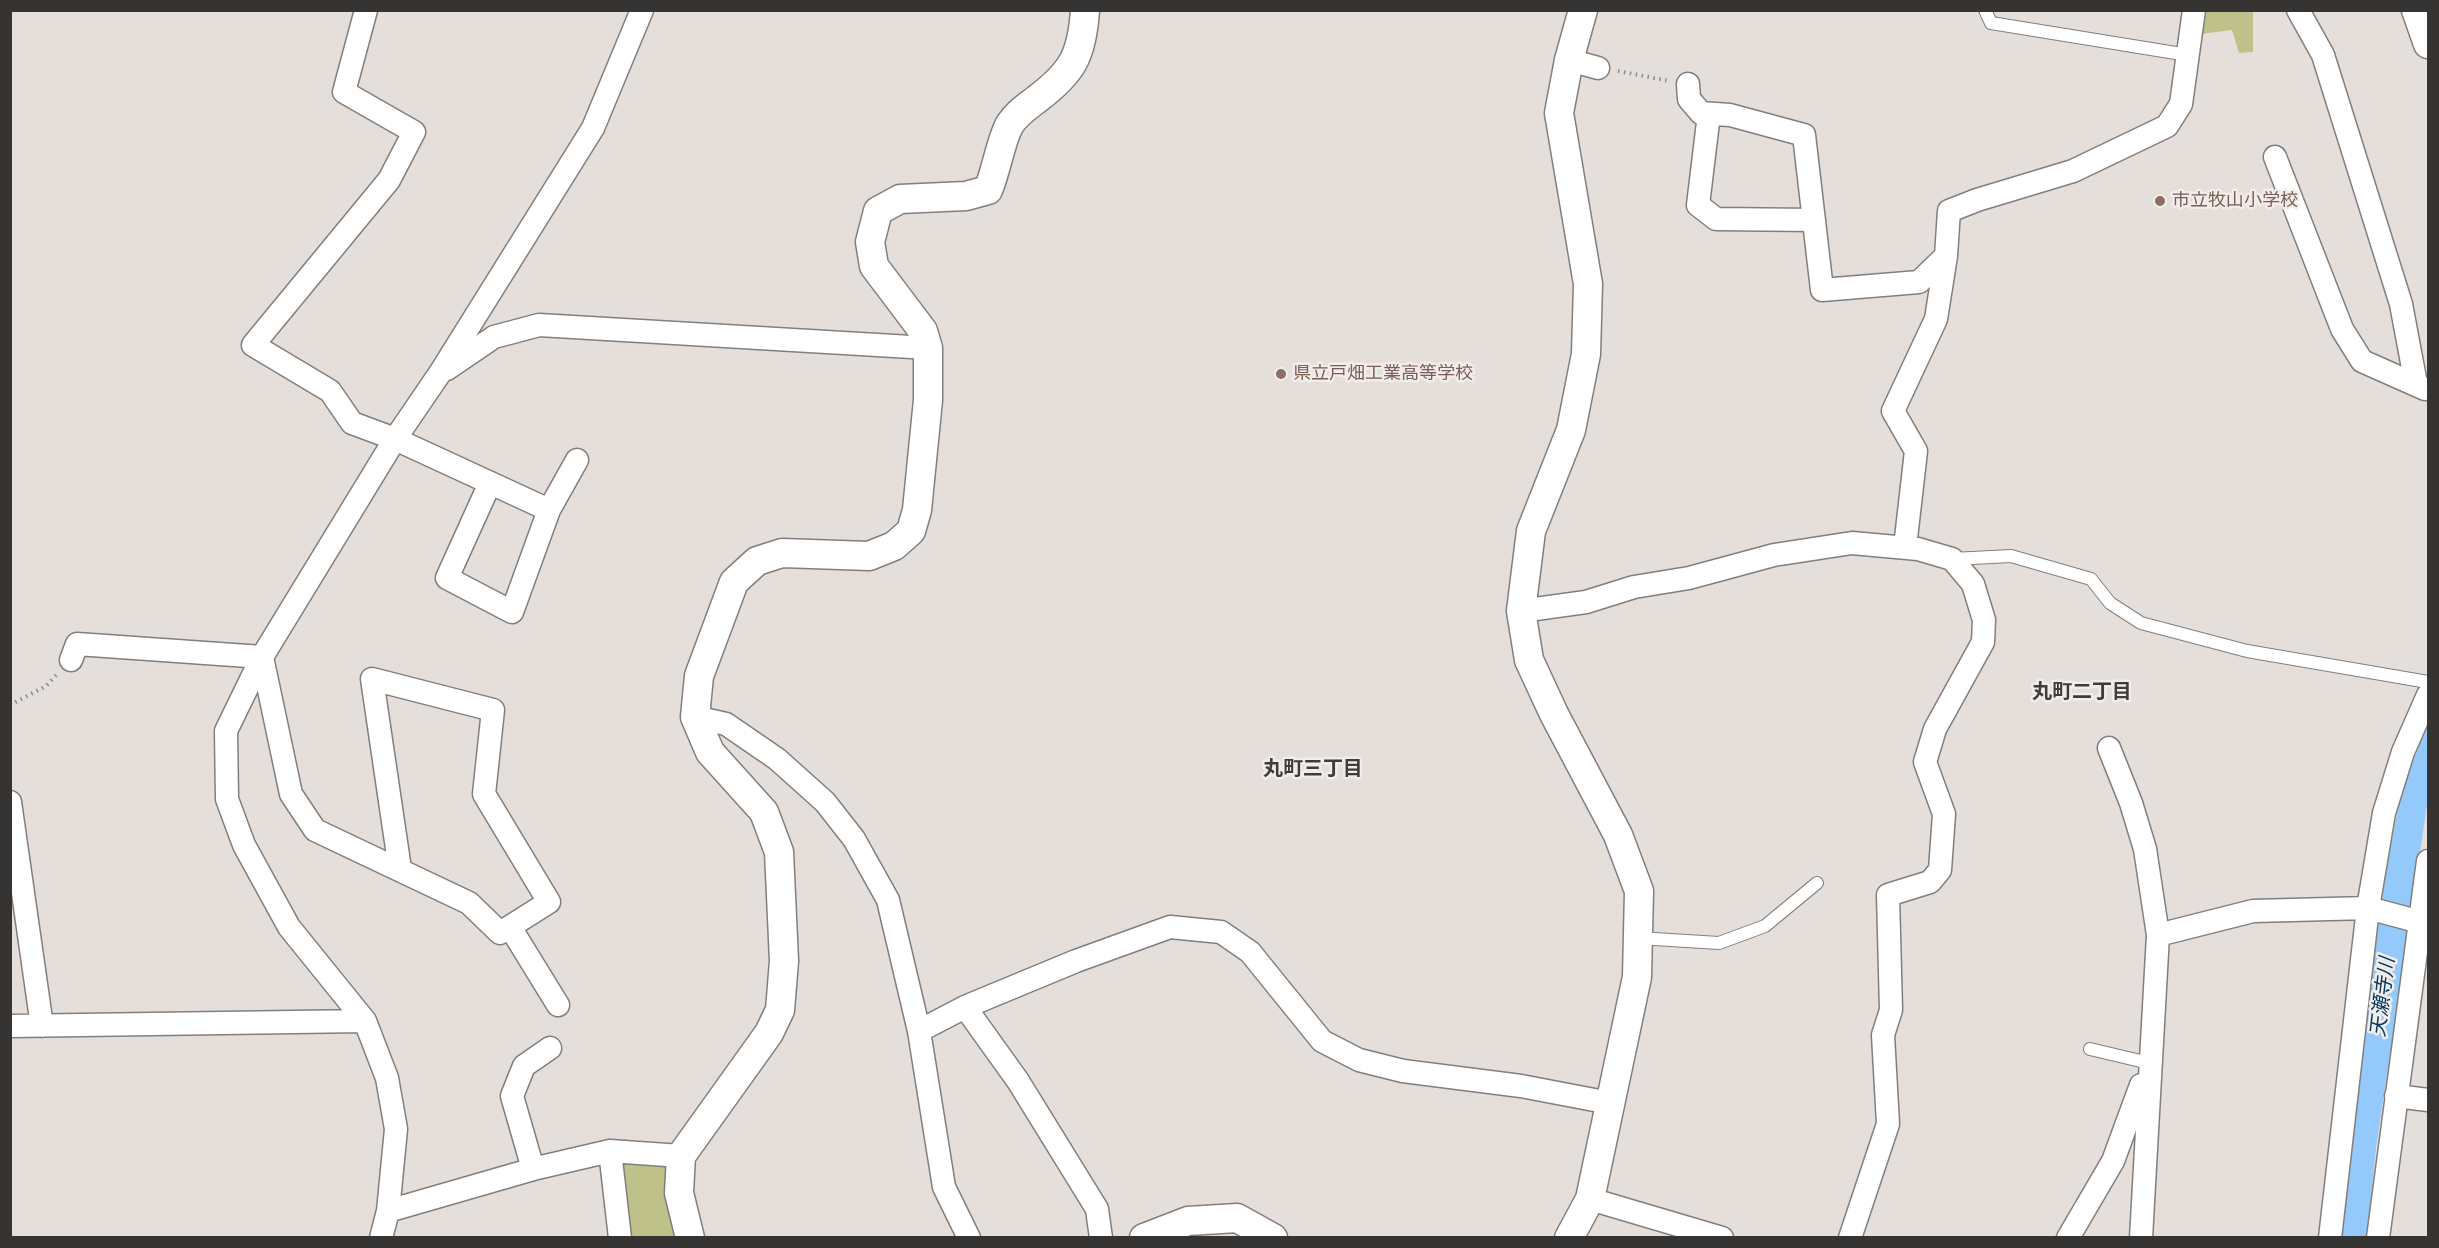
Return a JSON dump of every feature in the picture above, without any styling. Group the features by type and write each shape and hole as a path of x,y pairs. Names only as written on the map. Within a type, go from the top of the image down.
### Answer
{"street":[{"path":"366,10 344,92 414,132 389,180 253,345 330,391 352,423 394,439 549,510"},
{"path":"381,1238 388,1211 396,1129 387,1078 365,1022 289,927 244,845 227,799 226,731 262,657 394,439 440,373 593,128 642,10"},
{"path":"690,1238 679,1193 681,1156 769,1033 780,1010 784,961 779,852 764,812 710,753 695,717 699,676 734,582 757,561 782,553 869,556 894,546 911,531 917,510 928,400 928,348 923,331 874,266 870,242 878,211 900,199 966,196 988,190 1009,126 1018,113 1071,70 1082,44 1085,10"},
{"path":"1569,1238 1590,1199 1637,977 1639,891 1618,835 1554,714 1529,660 1521,611 1531,531 1571,430 1586,354 1588,284 1559,113 1569,60 1583,10"},
{"path":"1905,547 1916,451 1893,411 1936,320 1946,256 1949,211 1977,200 2073,171 2167,126 2181,104 2194,10"},
{"path":"2298,10 2323,55 2401,304 2422,388"},
{"path":"2416,10 2428,44"},
{"path":"1569,60 1598,68"},
{"path":"1688,84 1689,99 1701,113 1730,115 1804,135 1822,290 1919,282 1946,256"},
{"path":"1709,114 1698,205 1716,219 1814,220"},
{"path":"2275,157 2342,329 2362,361 2422,388"},
{"path":"440,373 494,337 539,325 928,348"},
{"path":"490,483 447,578 512,612 549,510 577,460"},
{"path":"1521,611 1586,602 1634,587 1689,578 1773,555 1852,543 1905,547 1952,559 1973,584 1984,620 1983,642 1935,729 1925,762 1944,813 1940,870 1930,882 1888,895 1891,1010 1883,1035 1888,1124 1850,1238"},
{"path":"71,660 77,644 262,657"},
{"path":"262,657 291,794 315,830 469,903 500,933 549,902 484,794 493,710 372,679 400,869"},
{"path":"2330,1238 2368,908 2384,813 2403,752 2428,695"},
{"path":"695,717 726,724 777,759 825,802 854,839 888,900 919,1031 944,1187 969,1238"},
{"path":"2109,748 2131,803 2145,849 2158,935 2149,1063 2141,1238"},
{"path":"10,802 42,1026"},
{"path":"2378,1238 2396,1096 2424,922 2428,861"},
{"path":"2158,935 2253,911 2368,908 2424,922"},
{"path":"510,927 558,1005"},
{"path":"919,1031 965,1007 1076,961 1170,927 1221,932 1250,952 1322,1041 1359,1060 1402,1071 1521,1086 1610,1103"},
{"path":"965,1007 1018,1081 1097,1209 1101,1238"},
{"path":"10,1026 365,1022"},
{"path":"533,1169 512,1095 524,1066 550,1048"},
{"path":"2068,1238 2113,1161 2149,1063"},
{"path":"2396,1096 2428,1100"},
{"path":"388,1211 533,1169 610,1151 681,1156"},
{"path":"610,1151 620,1238"},
{"path":"1590,1199 1722,1238"},
{"path":"1144,1238 1188,1221 1237,1218 1273,1238"}],"lane":[{"path":"1985,10 1992,23 2188,55"},
{"path":"1952,559 2011,556 2091,579 2110,603 2141,622 2247,651 2428,682"},
{"path":"1638,938 1719,943 1765,926 1816,883"},
{"path":"2090,1049 2149,1063"}],"path":[{"path":"1598,68 1688,84"},
{"path":"10,705 45,686 71,660"}],"green space":[{"path":"2204,11 2253,11 2253,52 2239,53 2232,30 2201,34"},
{"path":"623,1162 671,1168 682,1237 622,1238"}],"water":[{"name":"天瀬寺川","path":"2428,723 2428,798 2376,1148 2367,1237 2340,1238 2369,986 2387,865 2402,789"}],"place":[{"name":"市立牧山小学校","path":"2160,201"},
{"name":"県立戸畑工業高等学校","path":"1281,374"}],"district":[{"name":"丸町二丁目","path":"2082,692"},
{"name":"丸町三丁目","path":"1313,769"}]}
